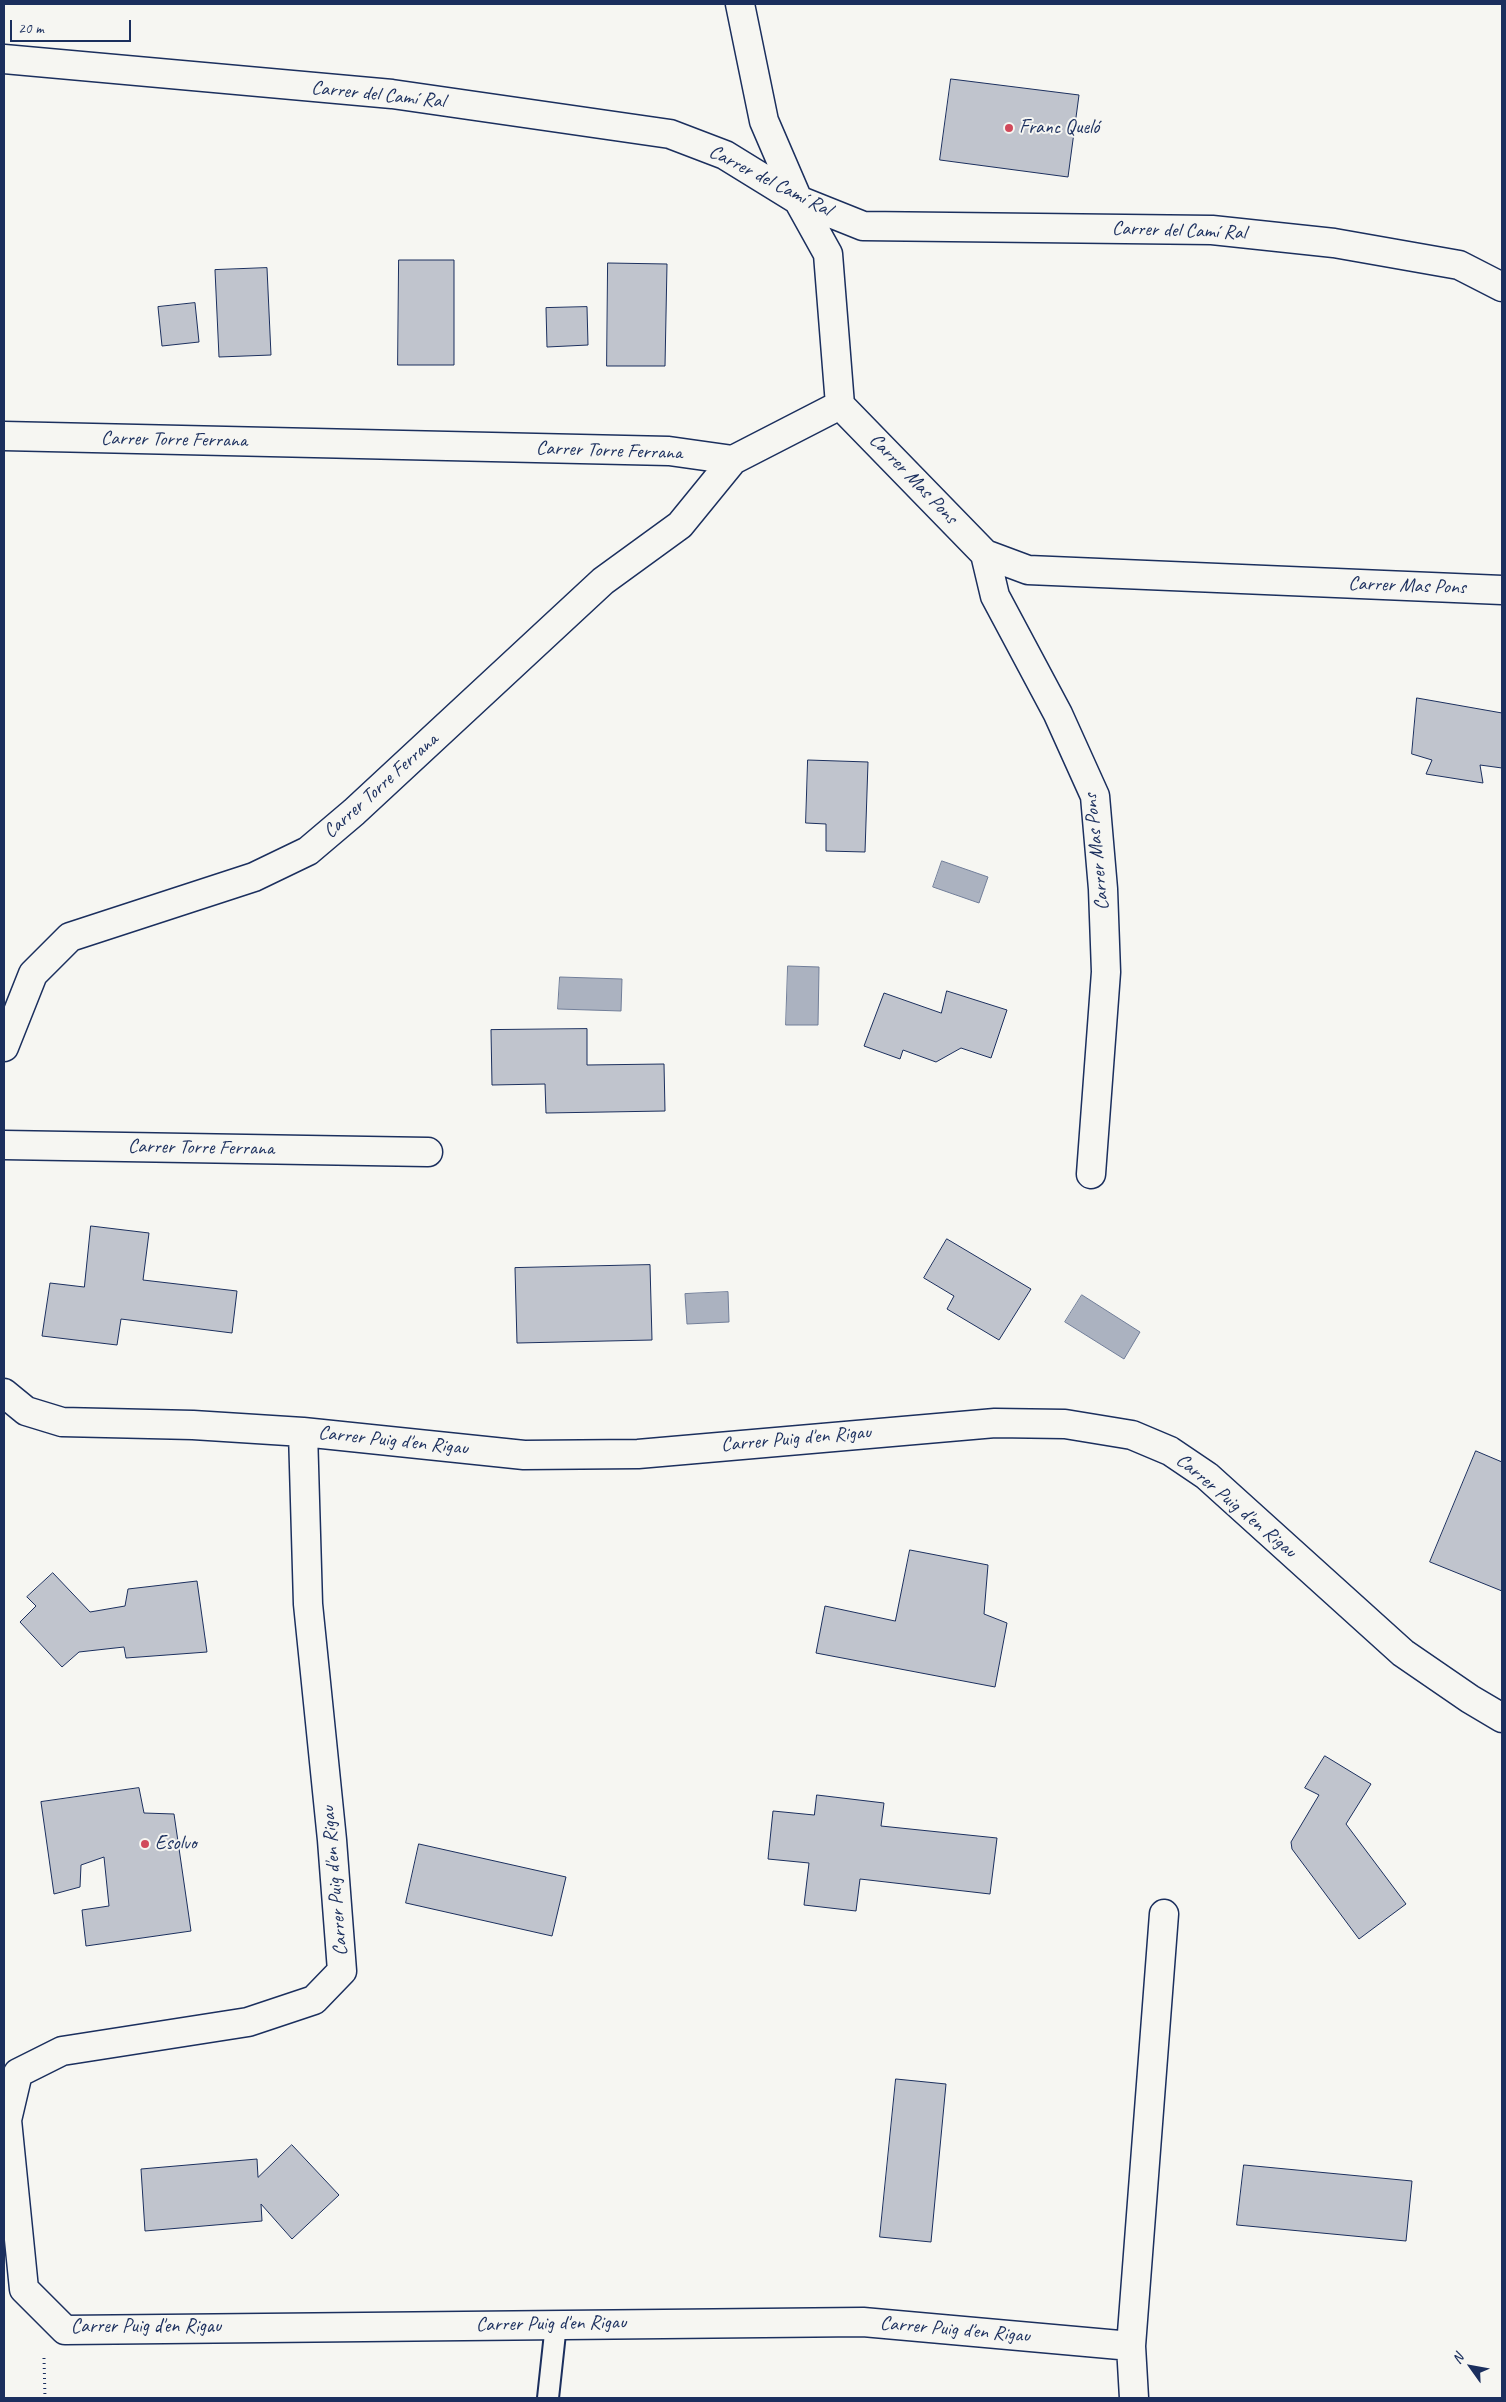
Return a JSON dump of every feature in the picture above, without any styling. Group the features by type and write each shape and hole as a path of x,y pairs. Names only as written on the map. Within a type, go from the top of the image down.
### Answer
{"street":[{"path":"740,4 764,121 798,200 828,254 840,405"},
{"name":"Carrer del Camí Ral","path":"4,58 392,94 670,134 725,155 798,200 863,226 1212,230 1334,243 1460,266 1502,287"},
{"name":"Carrer Torre Ferrana","path":"4,1047 33,974 70,937 254,877 308,851 354,812 603,581 680,525 733,460 840,405"},
{"name":"Carrer Mas Pons","path":"840,405 986,554 1028,570 1502,590"},
{"name":"Carrer Torre Ferrana","path":"4,436 669,451 733,460"},
{"name":"Carrer Mas Pons","path":"986,554 995,596 1058,714 1095,796 1103,889 1106,972 1091,1174"},
{"name":"Carrer Torre Ferrana","path":"4,1145 428,1152"},
{"path":"4,1393 26,1411 62,1422 193,1425 303,1432"},
{"name":"Carrer Puig d'en Rigau","path":"1131,2346 863,2322 65,2330 24,2289 7,2120 18,2073 62,2051 256,2019 314,2000 342,1971 332,1840 308,1604 303,1432 524,1454 638,1454 995,1423 1065,1424 1132,1435 1170,1451 1207,1476 1403,1653 1470,1699 1502,1718"},
{"path":"1134,2398 1131,2346 1164,1914"}],"lane":[{"path":"548,2398 556,2324"}],"shaded area":[{"path":"942,861 988,877 979,903 933,887"},
{"path":"788,966 819,967 818,1025 786,1025"},
{"path":"560,977 622,979 621,1011 558,1009"},
{"path":"728,1292 729,1322 687,1324 685,1294"},
{"path":"1082,1295 1140,1332 1124,1359 1065,1322"}],"building":[{"name":"Franc Queló","path":"951,79 1079,95 1068,177 940,160"},
{"path":"399,260 454,260 454,365 398,365"},
{"path":"608,263 667,264 665,366 607,366"},
{"path":"267,268 271,355 219,357 215,270"},
{"path":"195,303 199,342 162,346 158,307"},
{"path":"587,307 588,345 547,347 546,308"},
{"path":"1417,698 1502,713 1502,768 1480,765 1483,783 1426,774 1432,760 1412,754"},
{"path":"808,760 868,762 865,852 826,851 826,824 806,823"},
{"path":"947,991 1007,1010 991,1058 961,1048 936,1062 903,1050 900,1059 864,1046 884,993 941,1013"},
{"path":"587,1029 587,1065 664,1064 665,1111 546,1113 545,1084 492,1085 491,1030"},
{"path":"91,1226 149,1233 143,1280 237,1291 232,1333 121,1319 117,1345 42,1336 50,1283 84,1287"},
{"path":"947,1239 1031,1289 999,1340 947,1309 954,1296 924,1278"},
{"path":"650,1265 652,1340 517,1343 515,1268"},
{"path":"1476,1451 1502,1462 1502,1591 1430,1562"},
{"path":"910,1550 988,1565 984,1614 1007,1623 995,1687 816,1653 825,1606 895,1621"},
{"path":"53,1573 90,1612 125,1606 128,1589 197,1581 207,1652 126,1658 124,1647 79,1652 62,1667 20,1622 36,1606 27,1597"},
{"path":"1325,1756 1371,1784 1346,1824 1406,1904 1359,1939 1292,1849 1291,1842 1319,1795 1305,1788"},
{"path":"139,1788 144,1813 174,1814 191,1931 86,1946 82,1910 109,1906 104,1857 81,1865 80,1887 54,1894 41,1802"},
{"path":"817,1795 884,1803 881,1826 997,1838 990,1894 860,1879 856,1911 804,1905 809,1863 768,1859 773,1811 814,1815"},
{"path":"419,1844 566,1877 552,1936 406,1903"},
{"path":"896,2079 946,2084 931,2242 880,2237"},
{"path":"292,2145 339,2195 292,2239 261,2204 262,2221 145,2231 141,2169 257,2159 258,2177"},
{"path":"1244,2165 1412,2181 1406,2241 1237,2225"}],"place":[{"name":"Franc Queló","path":"1009,128"},
{"name":"Esolvo","path":"145,1844"}]}
